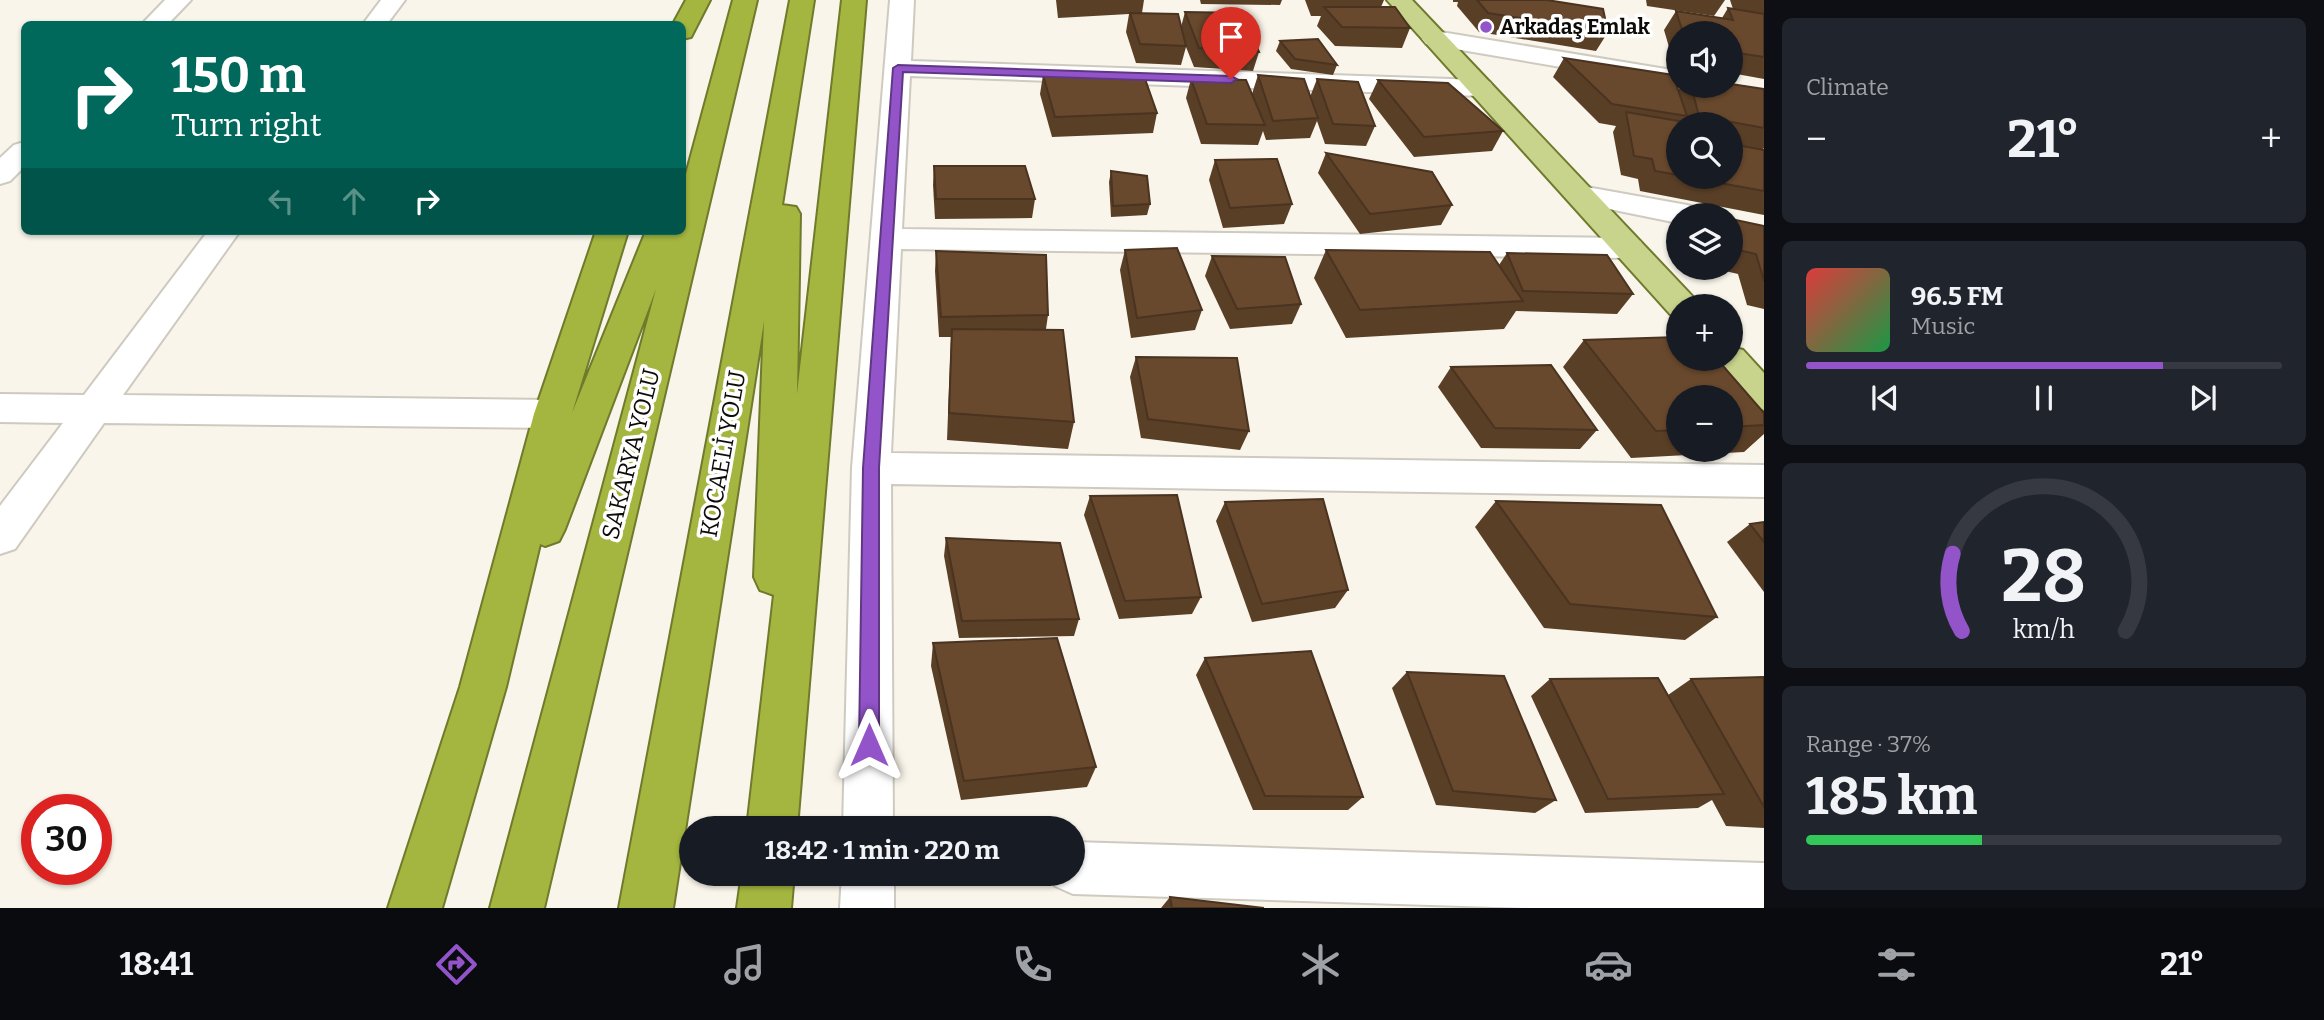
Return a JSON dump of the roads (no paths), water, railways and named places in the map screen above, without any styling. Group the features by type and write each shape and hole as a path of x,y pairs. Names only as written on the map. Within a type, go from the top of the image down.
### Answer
{"highway":[{"path":"680,21 687,0"},
{"path":"686,24 698,0"},
{"name":"SAKARYA YOLU","path":"686,234 746,0"},
{"name":"KOCAELİ YOLU","path":"646,908 802,0"},
{"path":"773,816 854,0"},
{"path":"686,169 732,51"},
{"path":"766,816 774,654 776,460 790,62"},
{"path":"415,908 483,687 553,414 611,235"},
{"path":"483,687 660,235"},
{"name":"SAKARYA YOLU","path":"517,908 686,235"},
{"path":"763,908 764,886"}],"main road":[{"path":"1399,0 1671,294"},
{"path":"1741,371 1764,396"}],"street":[{"path":"157,21 179,0"},
{"path":"377,21 393,0"},
{"path":"868,816 871,468 902,0"},
{"path":"1435,38 1666,77"},
{"path":"898,68 1481,88"},
{"path":"0,175 21,154"},
{"path":"1581,195 1666,211"},
{"path":"0,537 221,235"},
{"path":"885,239 1629,248"},
{"path":"0,408 553,414"},
{"path":"871,468 1764,481"},
{"path":"1085,868 1764,889"},
{"path":"867,886 867,908"}],"place":[{"name":"Arkadaş Emlak","path":"1486,27"}]}
